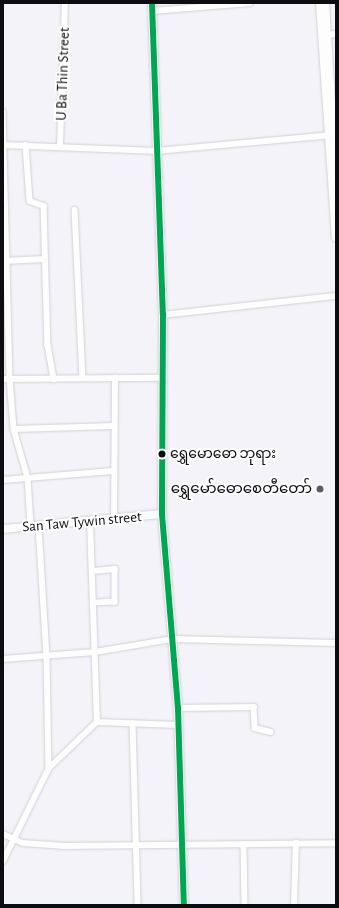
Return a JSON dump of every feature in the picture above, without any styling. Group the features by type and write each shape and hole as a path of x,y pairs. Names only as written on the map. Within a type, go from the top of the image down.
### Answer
{"main road":[{"path":"320,3 336,172"},
{"path":"324,35 325,3"},
{"path":"152,7 163,315 164,378 162,514 178,708 184,905"},
{"path":"332,135 336,237"},
{"name":"San Taw Tywin street","path":"3,529 114,520 162,514"}],"street":[{"name":"U Ba Thin Street","path":"60,145 65,3"},
{"path":"152,7 250,3"},
{"path":"324,35 336,34"},
{"path":"3,112 5,261 10,379 14,430 28,478 35,526 47,657 49,768"},
{"path":"3,145 60,145 156,151 332,135"},
{"path":"26,145 30,201 44,206 48,345 54,379"},
{"path":"75,210 83,378"},
{"path":"5,261 45,259"},
{"path":"163,315 336,296"},
{"path":"114,520 113,470 115,378"},
{"path":"3,379 164,378"},
{"path":"14,430 114,426"},
{"path":"3,480 113,470"},
{"path":"90,522 93,571 97,722"},
{"path":"93,571 115,569 115,602 94,603"},
{"path":"3,659 47,657 95,652 173,640 336,643"},
{"path":"178,708 254,707 255,728 271,732"},
{"path":"3,861 13,836 49,768 97,722 178,725"},
{"path":"133,723 138,846 138,905"},
{"path":"3,834 13,836 23,843 138,846 336,843"},
{"path":"244,844 245,905"},
{"path":"294,905 296,844"}],"transit line":[{"path":"152,3 163,315 162,514 178,708 184,905"}],"place":[{"name":"ရွှေမောဓော ဘုရား","path":"162,454"},
{"name":"ရွှေမော်ဓောစေတီတော်","path":"320,489"}]}
